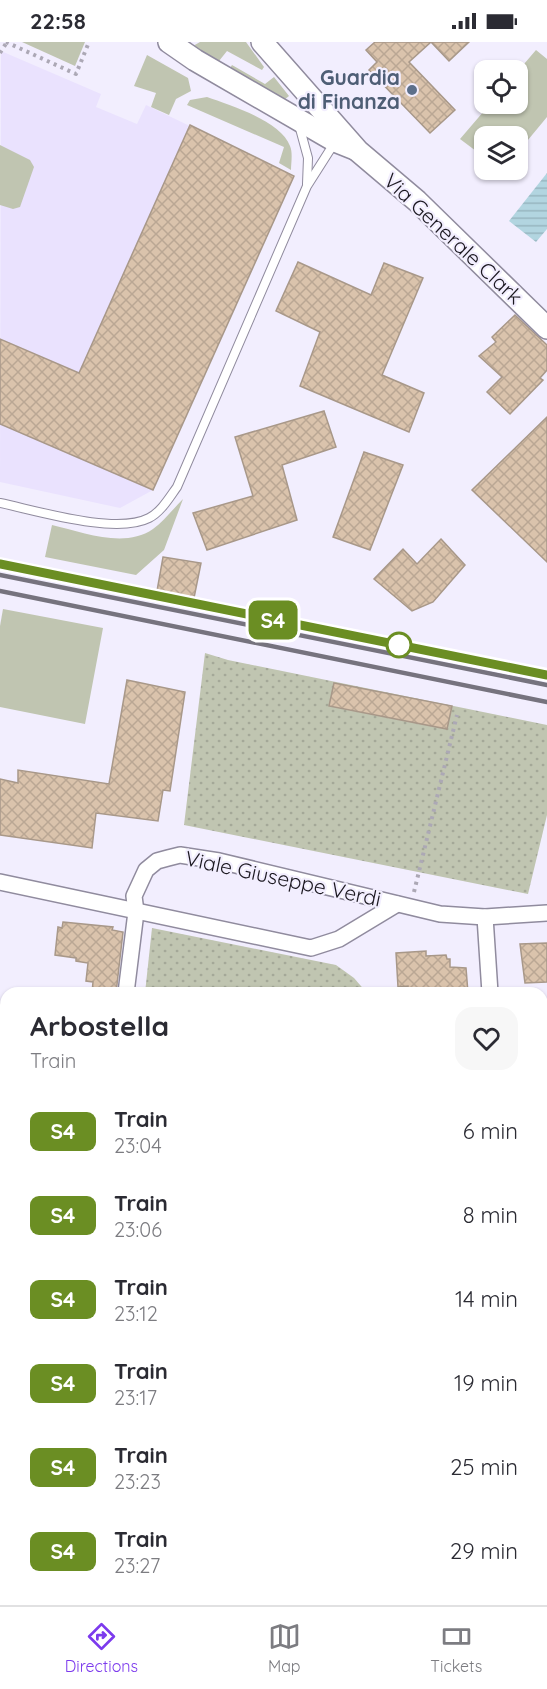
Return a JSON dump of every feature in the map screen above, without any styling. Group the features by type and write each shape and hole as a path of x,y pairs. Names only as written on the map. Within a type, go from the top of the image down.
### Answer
{"main road":[{"name":"Via Generale Clark","path":"169,42 195,60 291,115 336,132"},
{"name":"Via Generale Clark","path":"262,42 336,132 417,201 547,328"}],"street":[{"name":"Viale Giuseppe Verdi","path":"136,912 134,896 146,870 157,861 180,855 219,861 440,914 485,917 547,913"},
{"name":"Viale Giuseppe Verdi","path":"0,882 311,948 339,939 403,905"},
{"path":"127,987 136,912"},
{"path":"485,917 490,987"}],"lane":[{"path":"291,115 299,125 306,149 307,186"},
{"path":"0,503 111,525 135,524 151,517 164,505 177,487 307,186 336,132"}],"path":[{"path":"0,53 6,42 76,74 89,42"},
{"path":"403,905 457,715"}],"shaded area":[{"path":"1,51 101,94 96,107 137,124 146,105 294,176 153,490 120,508 0,482"}],"green space":[{"path":"22,42 85,42 75,66"},
{"path":"200,42 246,42 264,67 262,70 227,51 219,61 193,46"},
{"path":"536,50 547,59 547,117 528,140 528,126 474,126 474,150 460,139 481,114 528,114 527,60"},
{"path":"147,55 188,78 191,91 176,99 169,115 151,107 156,93 134,86"},
{"path":"232,65 265,84 274,77 289,96 284,100 230,68"},
{"path":"207,97 254,115 276,129 285,137 290,146 291,170 279,163 284,147 187,105 190,100"},
{"path":"0,145 30,160 34,167 20,207 13,209 0,205"},
{"path":"183,499 164,550 136,575 45,557 52,525 90,535 129,538 153,529"},
{"path":"3,609 103,628 85,724 0,707 0,626"},
{"path":"205,653 228,660 547,725 547,815 528,894 184,825"},
{"path":"152,928 336,965 362,987 146,987"}],"water":[{"path":"547,173 547,229 536,242 509,221"}],"building":[{"name":"Guardia di Finanza","path":"375,42 431,42 409,62 455,110 430,133 369,70 377,62 366,50"},
{"name":"Guardia di Finanza","path":"431,42 469,42 449,61"},
{"path":"190,125 294,176 153,490 0,424 0,339 79,373"},
{"path":"298,262 371,295 384,263 423,278 382,375 424,393 409,432 300,386 320,332 276,311"},
{"path":"515,315 547,345 547,370 540,378 543,380 510,414 487,392 502,377 479,356 496,342 492,337"},
{"path":"324,411 336,447 282,465 297,520 207,550 193,513 253,496 235,437"},
{"path":"547,417 547,562 472,490"},
{"path":"364,452 403,465 370,550 333,537"},
{"path":"441,539 465,565 433,602 412,611 374,579 403,549 417,564"},
{"path":"163,557 201,563 194,598 157,591"},
{"path":"127,680 185,692 170,791 163,790 158,821 96,813 92,848 0,835 0,779 18,783 18,770 109,784"},
{"path":"334,683 452,706 447,729 329,706"},
{"path":"63,922 113,927 112,930 123,932 117,987 93,987 93,982 86,981 88,963 76,961 76,958 55,955 58,927 62,928"},
{"path":"547,943 547,982 525,983 520,944"},
{"path":"426,951 426,956 446,955 447,959 450,959 450,967 466,968 468,987 398,987 396,953"}],"railway":[{"path":"0,564 547,675"},
{"path":"0,575 547,685"},
{"path":"0,591 547,702"}],"train":[{"name":"S4","path":"0,564 547,675"}],"place":[{"name":"Guardia di Finanza","path":"412,90"}]}
